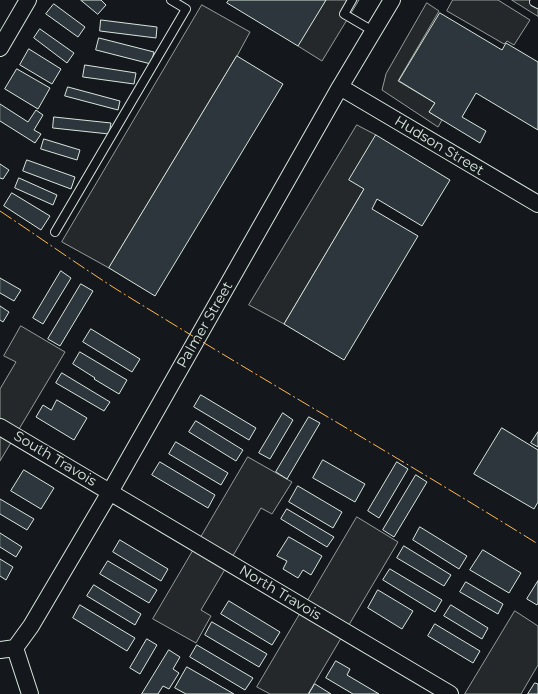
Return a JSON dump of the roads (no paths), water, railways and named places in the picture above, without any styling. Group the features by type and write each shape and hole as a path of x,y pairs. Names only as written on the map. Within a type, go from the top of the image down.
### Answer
{"street":[{"path":"0,48 28,0"},
{"name":"Palmer Street","path":"7,649 31,626 110,492 340,87 392,0"},
{"name":"Hudson Street","path":"340,87 538,204"},
{"name":"South Travois","path":"0,427 110,492"},
{"name":"North Travois","path":"110,492 450,694"},
{"path":"7,649 30,694"}],"lane":[{"path":"55,232 186,9 171,0"},
{"path":"352,0 344,14 373,31"},
{"path":"535,0 534,2 538,4"}]}
